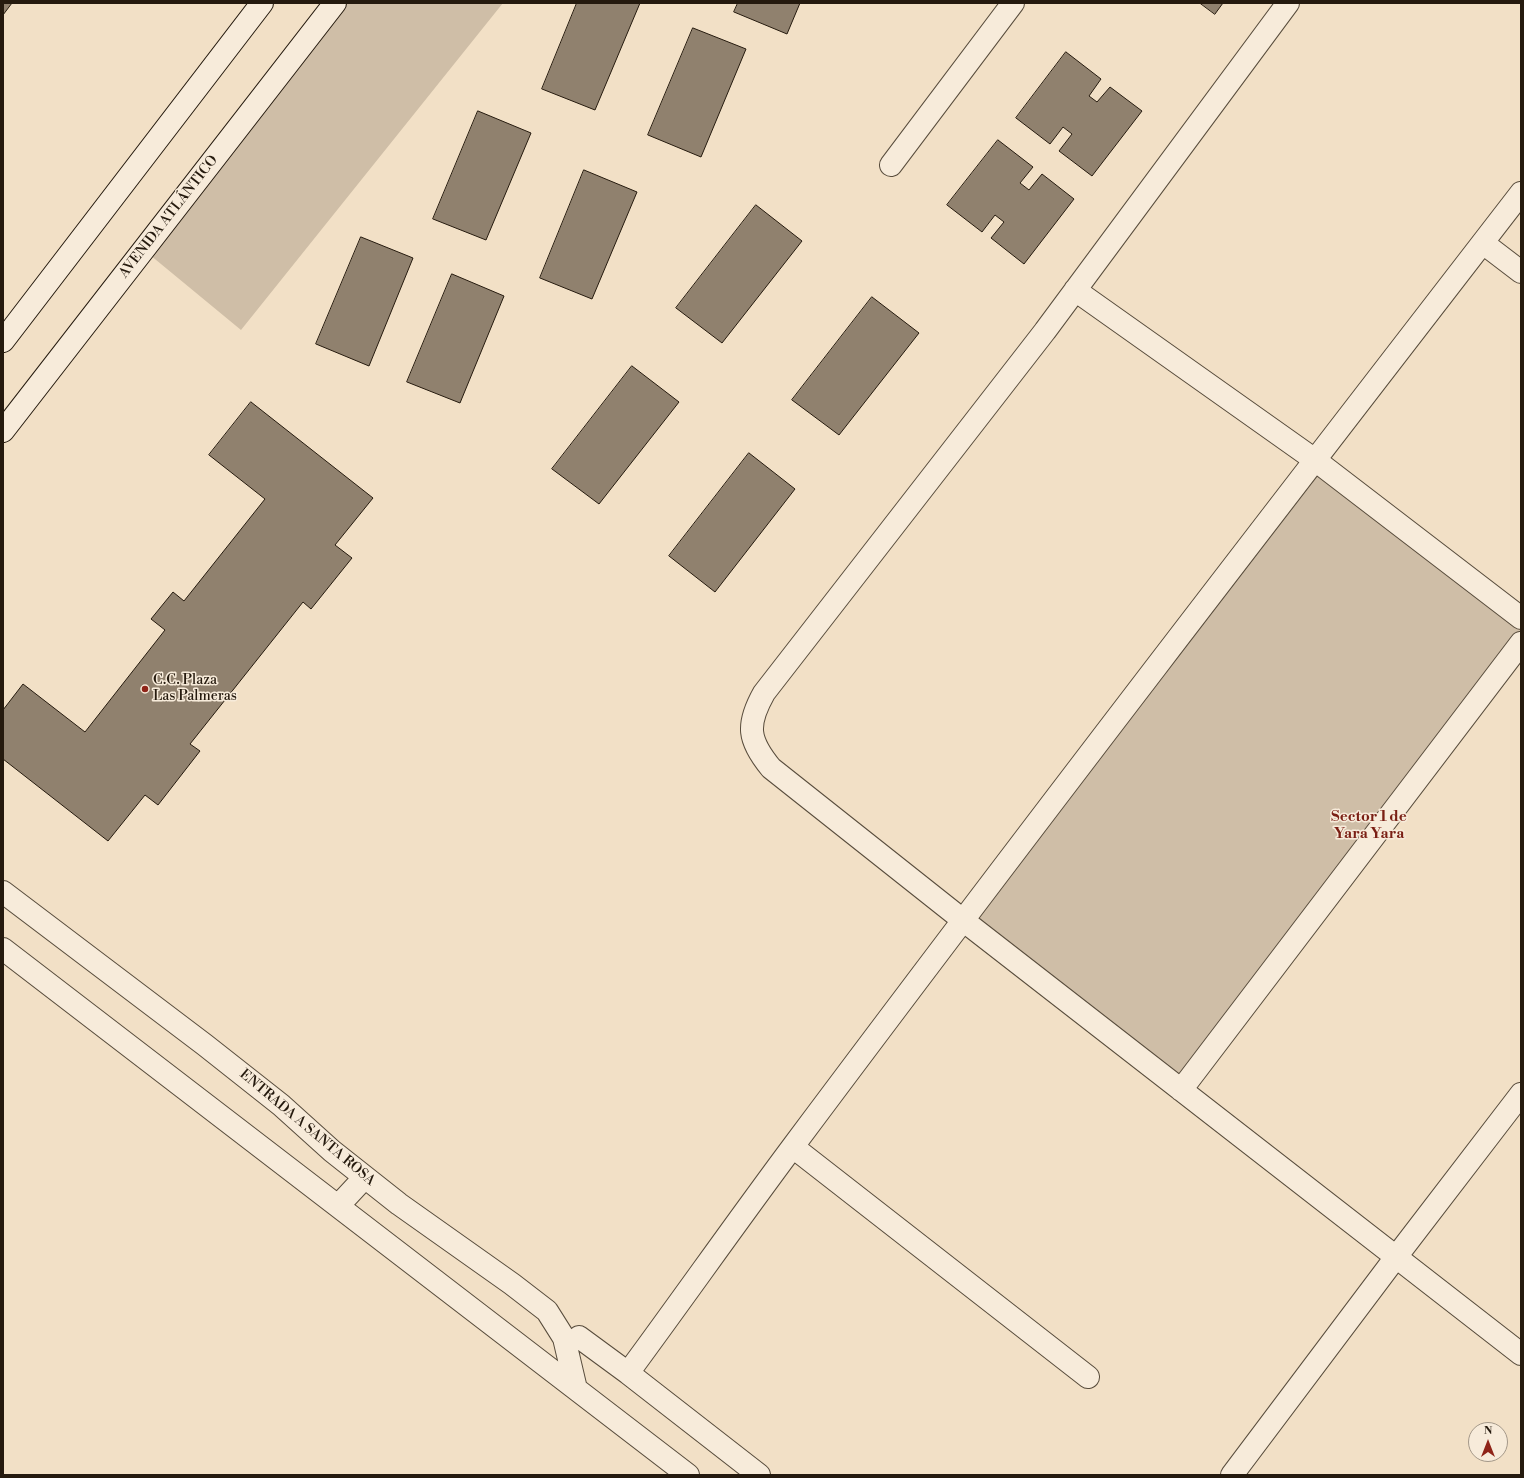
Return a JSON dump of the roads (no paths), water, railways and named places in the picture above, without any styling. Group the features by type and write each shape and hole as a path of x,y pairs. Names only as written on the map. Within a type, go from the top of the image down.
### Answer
{"street":[{"path":"3,341 262,3"},
{"name":"AVENIDA ATLÁNTICO","path":"3,431 335,3"},
{"path":"891,165 1013,3"},
{"path":"1288,3 1045,332 768,687 756,708 751,723 752,739 759,754 771,768 964,921 1521,1354"},
{"path":"628,1373 793,1147 964,921 1521,193"},
{"path":"1483,243 1521,272"},
{"path":"1075,290 1316,460 1521,618"},
{"path":"1181,1090 1521,643"},
{"name":"ENTRADA A SANTA ROSA","path":"3,892 217,1054 281,1105 332,1151 399,1204 512,1284 547,1311 564,1338 576,1389"},
{"path":"3,949 688,1475"},
{"path":"1232,1475 1396,1256 1521,1094"},
{"path":"793,1147 1088,1378"},
{"path":"338,1206 365,1177"},
{"path":"579,1337 628,1373 759,1475"}],"place":[{"name":"C.C. Plaza Las Palmeras","path":"145,689"}],"district":[{"name":"Sector 1 de Yara Yara","path":"1369,826"}]}
